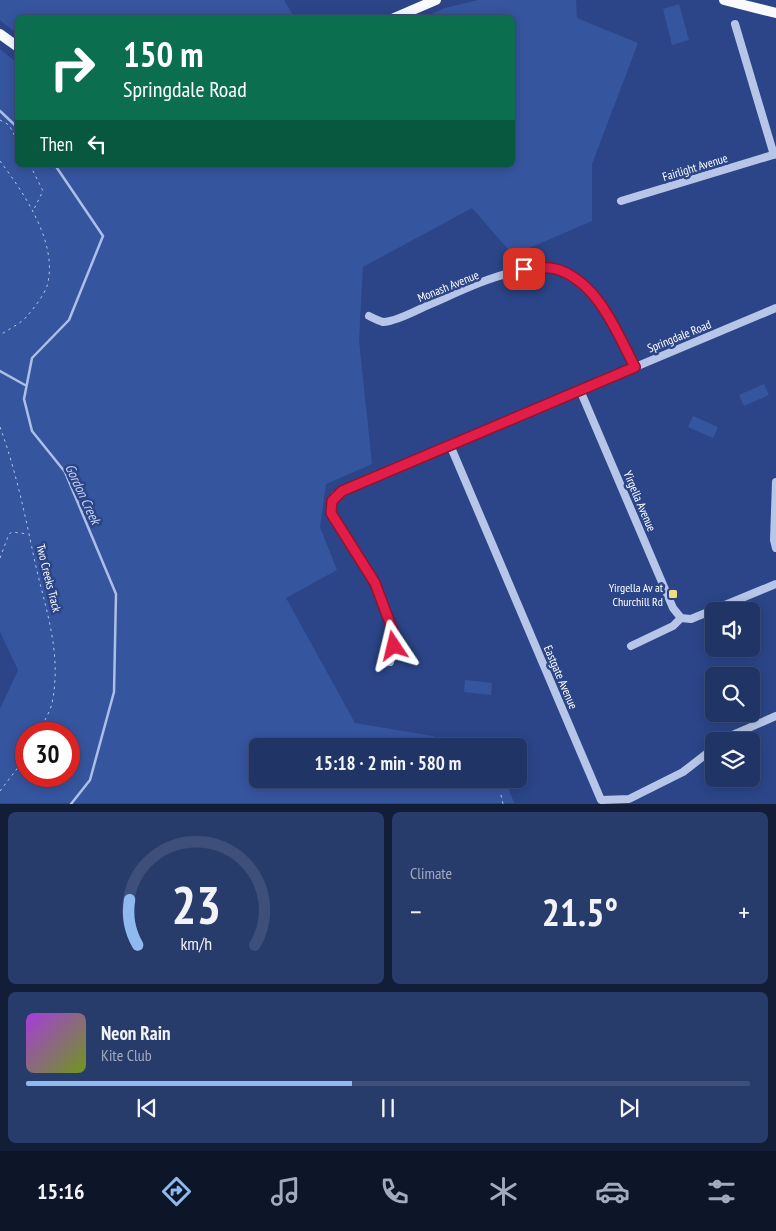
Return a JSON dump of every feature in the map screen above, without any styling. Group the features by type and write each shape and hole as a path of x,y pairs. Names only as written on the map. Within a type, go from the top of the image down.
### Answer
{"main road":[{"path":"401,15 436,0"},
{"path":"724,0 776,13"},
{"path":"0,34 15,46"}],"street":[{"path":"735,24 775,155"},
{"name":"Fairlight Avenue","path":"621,201 775,155"},
{"name":"Monash Avenue","path":"369,316 383,322 409,314 468,288 524,269 547,268 561,270 579,280 596,298 635,367"},
{"name":"Springdale Road","path":"390,662 394,646 394,634 381,597 375,583 331,513 332,501 342,491 776,308"},
{"name":"Yirgella Avenue","path":"580,390 673,608 681,618"},
{"name":"Eastgate Avenue","path":"450,445 601,800 629,799 683,772 705,755"},
{"path":"776,482 774,540 776,548"},
{"path":"631,646 673,626 681,618 690,619 776,584"},
{"path":"738,732 776,716"}],"path":[{"path":"0,120 8,125 15,137"},
{"path":"0,161 17,183 33,212 49,250 47,287 27,317 0,335"},
{"path":"31,167 43,191 33,212"},
{"name":"Two Creeks Track","path":"0,427 17,481 50,619 56,665 52,704 44,722"},
{"path":"0,558 12,532 29,534"},
{"path":"0,791 15,771"},
{"path":"501,794 503,804"}],"shaded area":[{"path":"0,0 284,0 293,15 15,15 15,32 0,20"},
{"path":"478,0 576,0 577,18 638,43 592,164 592,221 513,255 472,208 363,267 359,340 372,464 326,484 320,527 337,570 286,598 355,723 438,738 249,738 249,788 508,788 514,803 0,803 0,709 18,670 0,632 0,49 15,61 15,167 515,167 515,15 429,15 445,8"},
{"path":"679,4 689,40 672,45 663,9"},
{"path":"764,384 769,395 744,406 739,395"},
{"path":"693,416 718,427 713,438 688,427"},
{"path":"465,680 492,683 491,695 464,692"}],"waterway":[{"name":"Gordon Creek","path":"0,111 15,125"},
{"name":"Gordon Creek","path":"56,167 103,236 69,320 32,358 24,399 32,431 65,472 116,594 114,692 90,780 71,804"},
{"path":"0,371 25,385"}],"place":[{"name":"Yirgella Av at Churchill Rd","path":"673,594"}],"route":[{"path":"394,646 394,634 375,583 333,519 330,506 336,495 385,472 635,367 610,319 596,298 579,280 561,270 547,268 524,269"}]}
